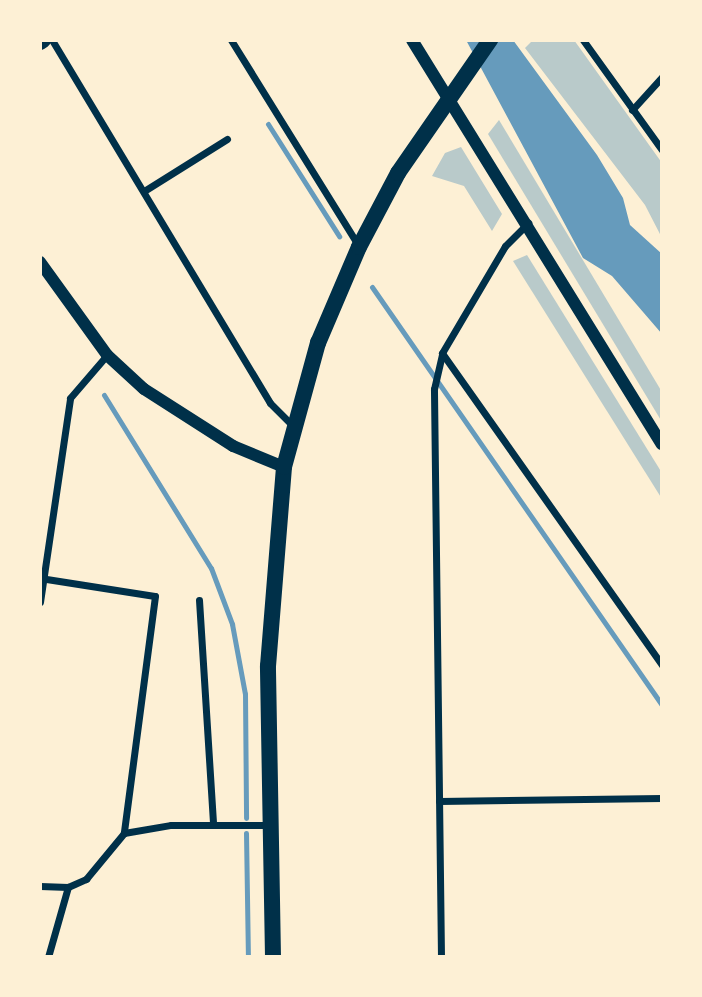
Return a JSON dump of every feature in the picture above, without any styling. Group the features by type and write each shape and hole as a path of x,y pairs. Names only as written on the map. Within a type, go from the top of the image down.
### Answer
{"main road":[{"path":"273,957 270,611 284,467 318,343 359,247 398,173 490,40"}],"street":[{"path":"52,40 270,403 294,427"},
{"path":"231,40 359,247"},
{"path":"412,40 662,444"},
{"path":"583,40 662,150"},
{"path":"632,110 662,77"},
{"path":"144,191 227,139"},
{"path":"441,957 434,389 442,353 505,246 527,223"},
{"path":"40,262 107,355 186,419 284,467"},
{"path":"442,353 662,665"},
{"path":"40,602 70,398 107,355"},
{"path":"40,886 68,887 86,879 124,833 155,596 42,578"},
{"path":"199,600 213,825"},
{"path":"439,801 662,798"},
{"path":"124,833 213,825 271,825"},
{"path":"48,957 68,887"}],"shaded area":[{"path":"533,40 574,40 662,163 662,238 645,205 525,48"},
{"path":"499,120 662,392 662,422 488,134"},
{"path":"461,147 502,214 492,231 464,186 432,176 445,153"},
{"path":"527,255 662,473 662,499 513,261"}],"water":[{"path":"466,40 513,40 597,155 623,198 630,225 662,254 662,334 612,276 583,258"}],"waterway":[{"path":"268,124 339,236"},
{"path":"372,287 662,705"},
{"path":"104,395 211,568 232,624 245,694 246,818"},
{"path":"246,833 248,957"}]}
